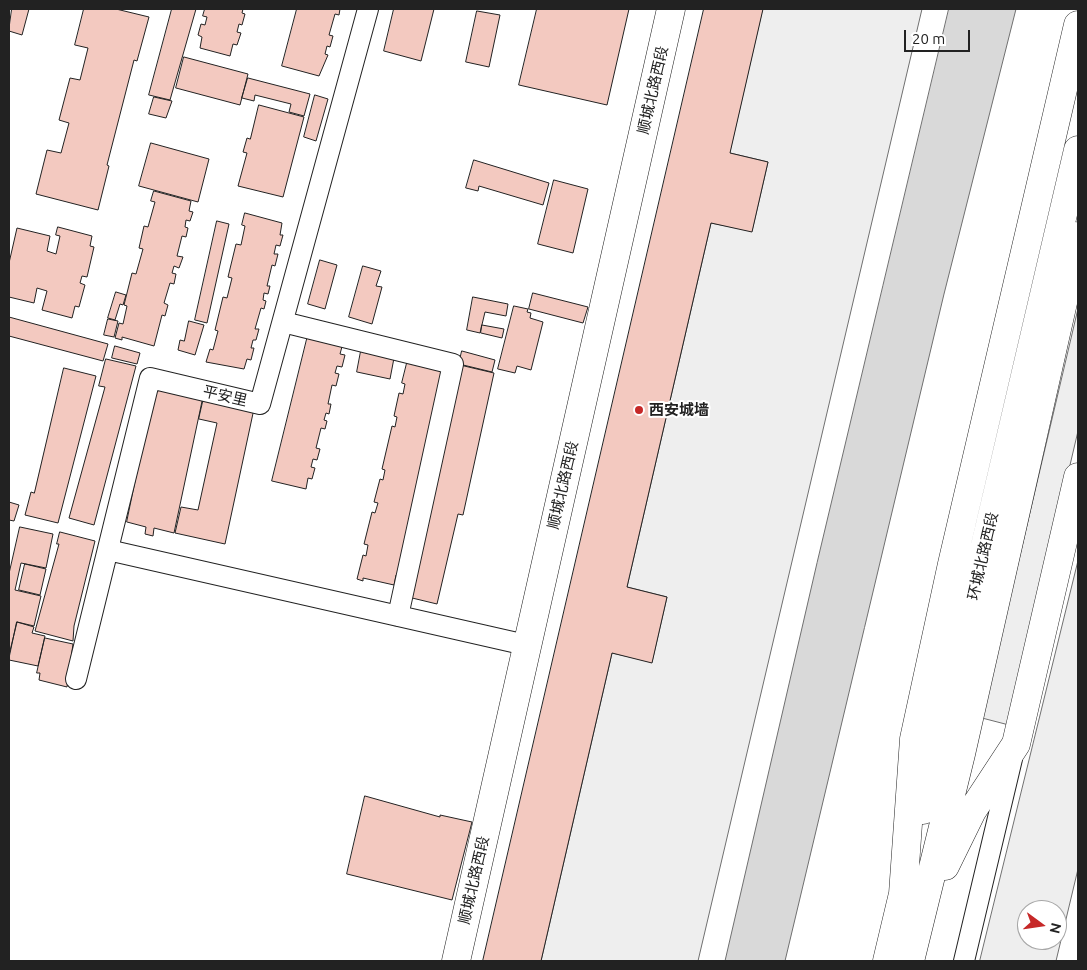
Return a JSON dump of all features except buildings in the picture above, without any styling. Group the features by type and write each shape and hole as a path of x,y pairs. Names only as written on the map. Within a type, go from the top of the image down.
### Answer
{"main road":[{"name":"顺城北路西段","path":"456,961 671,9"},
{"path":"912,903 914,739 1078,25"},
{"path":"1071,55 1078,91"},
{"name":"环城北路西段","path":"910,961 912,903 1078,150"},
{"name":"环城北路西段","path":"887,961 912,903 963,744 1078,236"},
{"path":"912,903 1016,744 1078,477"}],"street":[{"name":"平安里","path":"76,679 150,378 260,404 368,9"},
{"path":"282,322 453,364 398,616"},
{"path":"108,550 526,645"},
{"path":"964,961 1016,744"}],"shaded area":[{"path":"763,9 922,9 698,961 541,961 612,653 652,662 667,597 627,587 711,223 752,231 768,162 730,153"},
{"path":"949,9 1016,9 944,294 785,961 725,961 817,563"},
{"path":"1078,309 1078,431 1009,725 982,718"},
{"path":"1078,561 1078,869 1067,915 1067,900 1017,900 1017,950 1059,950 1056,961 980,961"}],"place":[{"name":"西安城墙","path":"639,410"}]}
